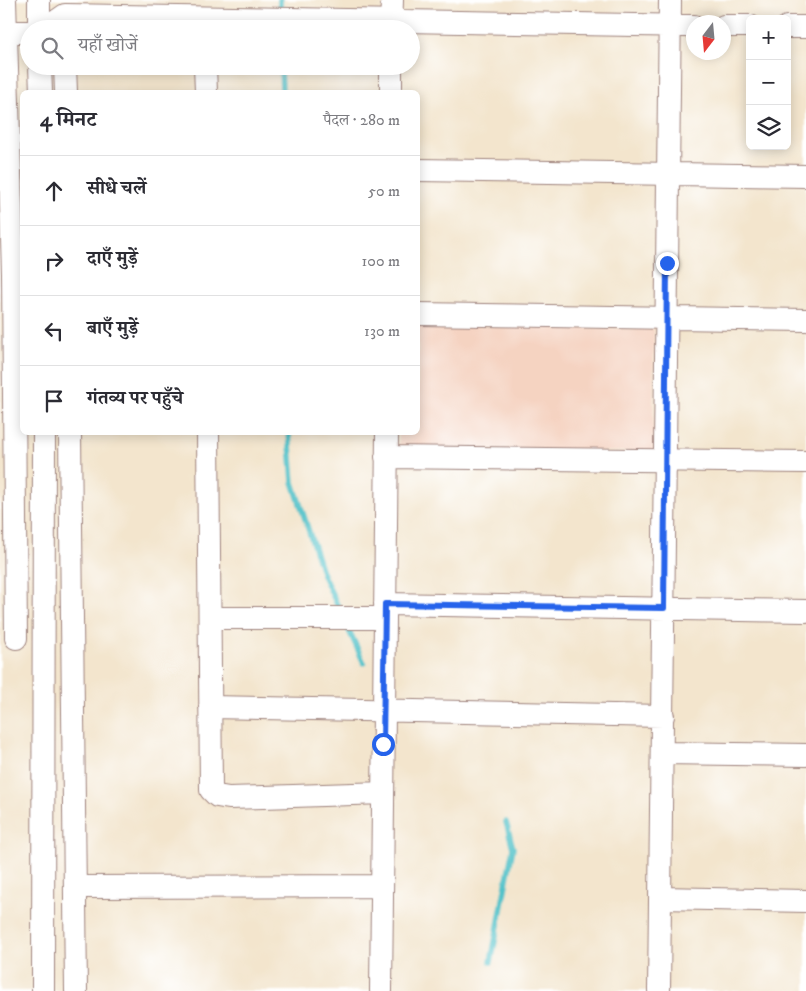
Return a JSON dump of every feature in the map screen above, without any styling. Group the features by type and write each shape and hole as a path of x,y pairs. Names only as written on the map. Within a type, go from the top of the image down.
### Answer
{"street":[{"path":"4,0 3,32 13,274 8,497 8,636 44,647 72,645"},
{"path":"39,0 39,20"},
{"path":"659,991 670,0"},
{"path":"65,15 152,20"},
{"path":"241,20 391,16 686,26"},
{"path":"731,26 746,26"},
{"path":"791,27 806,27"},
{"path":"3,32 20,32"},
{"path":"40,75 40,90"},
{"path":"65,75 66,90"},
{"path":"205,75 206,90"},
{"path":"391,75 391,90"},
{"path":"420,170 806,176"},
{"path":"420,314 806,320"},
{"path":"43,991 44,435"},
{"path":"70,435 76,991"},
{"path":"208,435 211,790 217,796 229,798 382,793"},
{"path":"381,991 387,435"},
{"path":"386,457 806,462"},
{"path":"210,618 356,618 385,611 664,608 806,611"},
{"path":"210,708 663,716"},
{"path":"663,753 806,755"},
{"path":"75,887 381,886"},
{"path":"661,898 806,901"}],"shaded area":[{"path":"420,325 654,329 653,452 399,449 399,435 420,435"}],"waterway":[{"path":"280,0 280,14"},
{"path":"281,75 282,90"},
{"path":"289,435 293,482 323,575 341,613"},
{"path":"346,624 364,663"},
{"path":"491,962 513,848 506,822"}],"route":[{"path":"383,744 385,604 664,608 667,263"}]}
